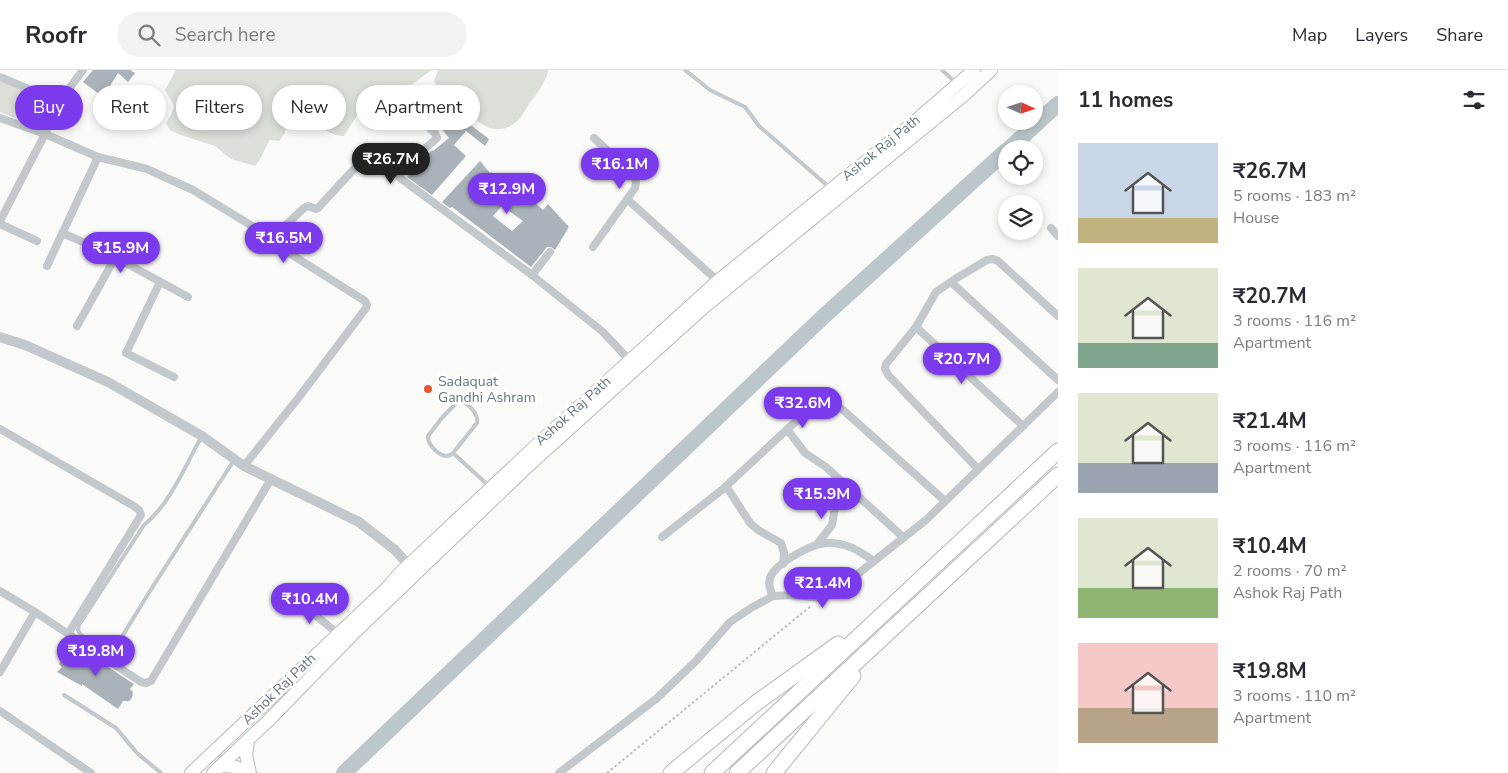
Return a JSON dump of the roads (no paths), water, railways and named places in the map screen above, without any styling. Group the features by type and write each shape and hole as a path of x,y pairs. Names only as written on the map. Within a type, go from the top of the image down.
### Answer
{"highway":[{"path":"712,773 1058,451"},
{"path":"737,773 1058,475"},
{"path":"671,773 756,703 891,605"},
{"path":"774,773 889,632"}],"main road":[{"name":"Ashok Raj Path","path":"722,285 961,90 974,70"},
{"name":"Ashok Raj Path","path":"217,769 248,741 353,634 412,570 494,491 634,364 830,188 961,90 991,70"},
{"name":"Ashok Raj Path","path":"191,773 337,633 412,570"},
{"path":"248,741 246,755 249,773"},
{"path":"217,769 236,767 249,773"}],"street":[{"path":"72,85 83,70"},
{"path":"0,77 19,85"},
{"path":"0,118 45,134 98,157 147,169 193,190 272,238 278,246 362,298 367,305 305,389 244,466"},
{"path":"37,241 0,222 47,130"},
{"path":"432,130 437,138 400,171 398,174 400,178 532,275 603,332 634,364"},
{"path":"593,247 635,188 636,178 594,138"},
{"path":"47,266 98,157"},
{"path":"272,238 306,206 318,208 354,169"},
{"path":"627,199 722,285"},
{"path":"1050,228 1058,236"},
{"path":"62,233 115,258 188,297"},
{"path":"532,275 550,252"},
{"path":"77,326 115,258"},
{"path":"978,469 890,376 885,369 886,364 916,327 936,292 988,260 996,259 1058,316"},
{"path":"160,282 126,353 174,377"},
{"path":"951,282 1058,380"},
{"path":"916,327 1023,426"},
{"path":"0,337 24,345 108,382 202,436 244,466 359,522 395,550 412,570"},
{"path":"559,773 656,699 696,661 730,622 757,604 773,596 795,595 820,598 845,584 926,520 1058,392"},
{"path":"662,537 726,486 787,429 818,402 825,399 831,402 945,501"},
{"path":"0,429 132,505 139,510 141,515 68,634"},
{"path":"787,429 805,453 826,467 903,537"},
{"path":"0,591 141,682 146,683 151,680 271,479"},
{"path":"726,486 750,523 758,530 781,543 784,553 783,564"},
{"path":"818,544 832,525 836,502"},
{"path":"773,596 769,586 770,577 776,569 805,549 818,544 830,542 848,545 874,561"},
{"path":"297,600 337,633"},
{"path":"0,672 35,612"},
{"path":"0,712 90,773"}],"lane":[{"path":"686,70 710,90 745,107 759,126 830,188"},
{"path":"942,70 961,90"},
{"path":"459,400 464,402 477,415 478,419 454,453 443,456 427,440 441,419 459,400"},
{"path":"202,436 166,502 155,516 144,525 79,624 78,630 81,635 108,653 112,653 234,460"},
{"path":"454,453 494,491"},
{"path":"64,695 116,728 137,753 161,773"}],"waterway":[{"path":"1019,140 1058,104"},
{"path":"344,773 823,317 998,158"}],"place":[{"name":"Sadaquat Gandhi Ashram","path":"428,389"}]}
